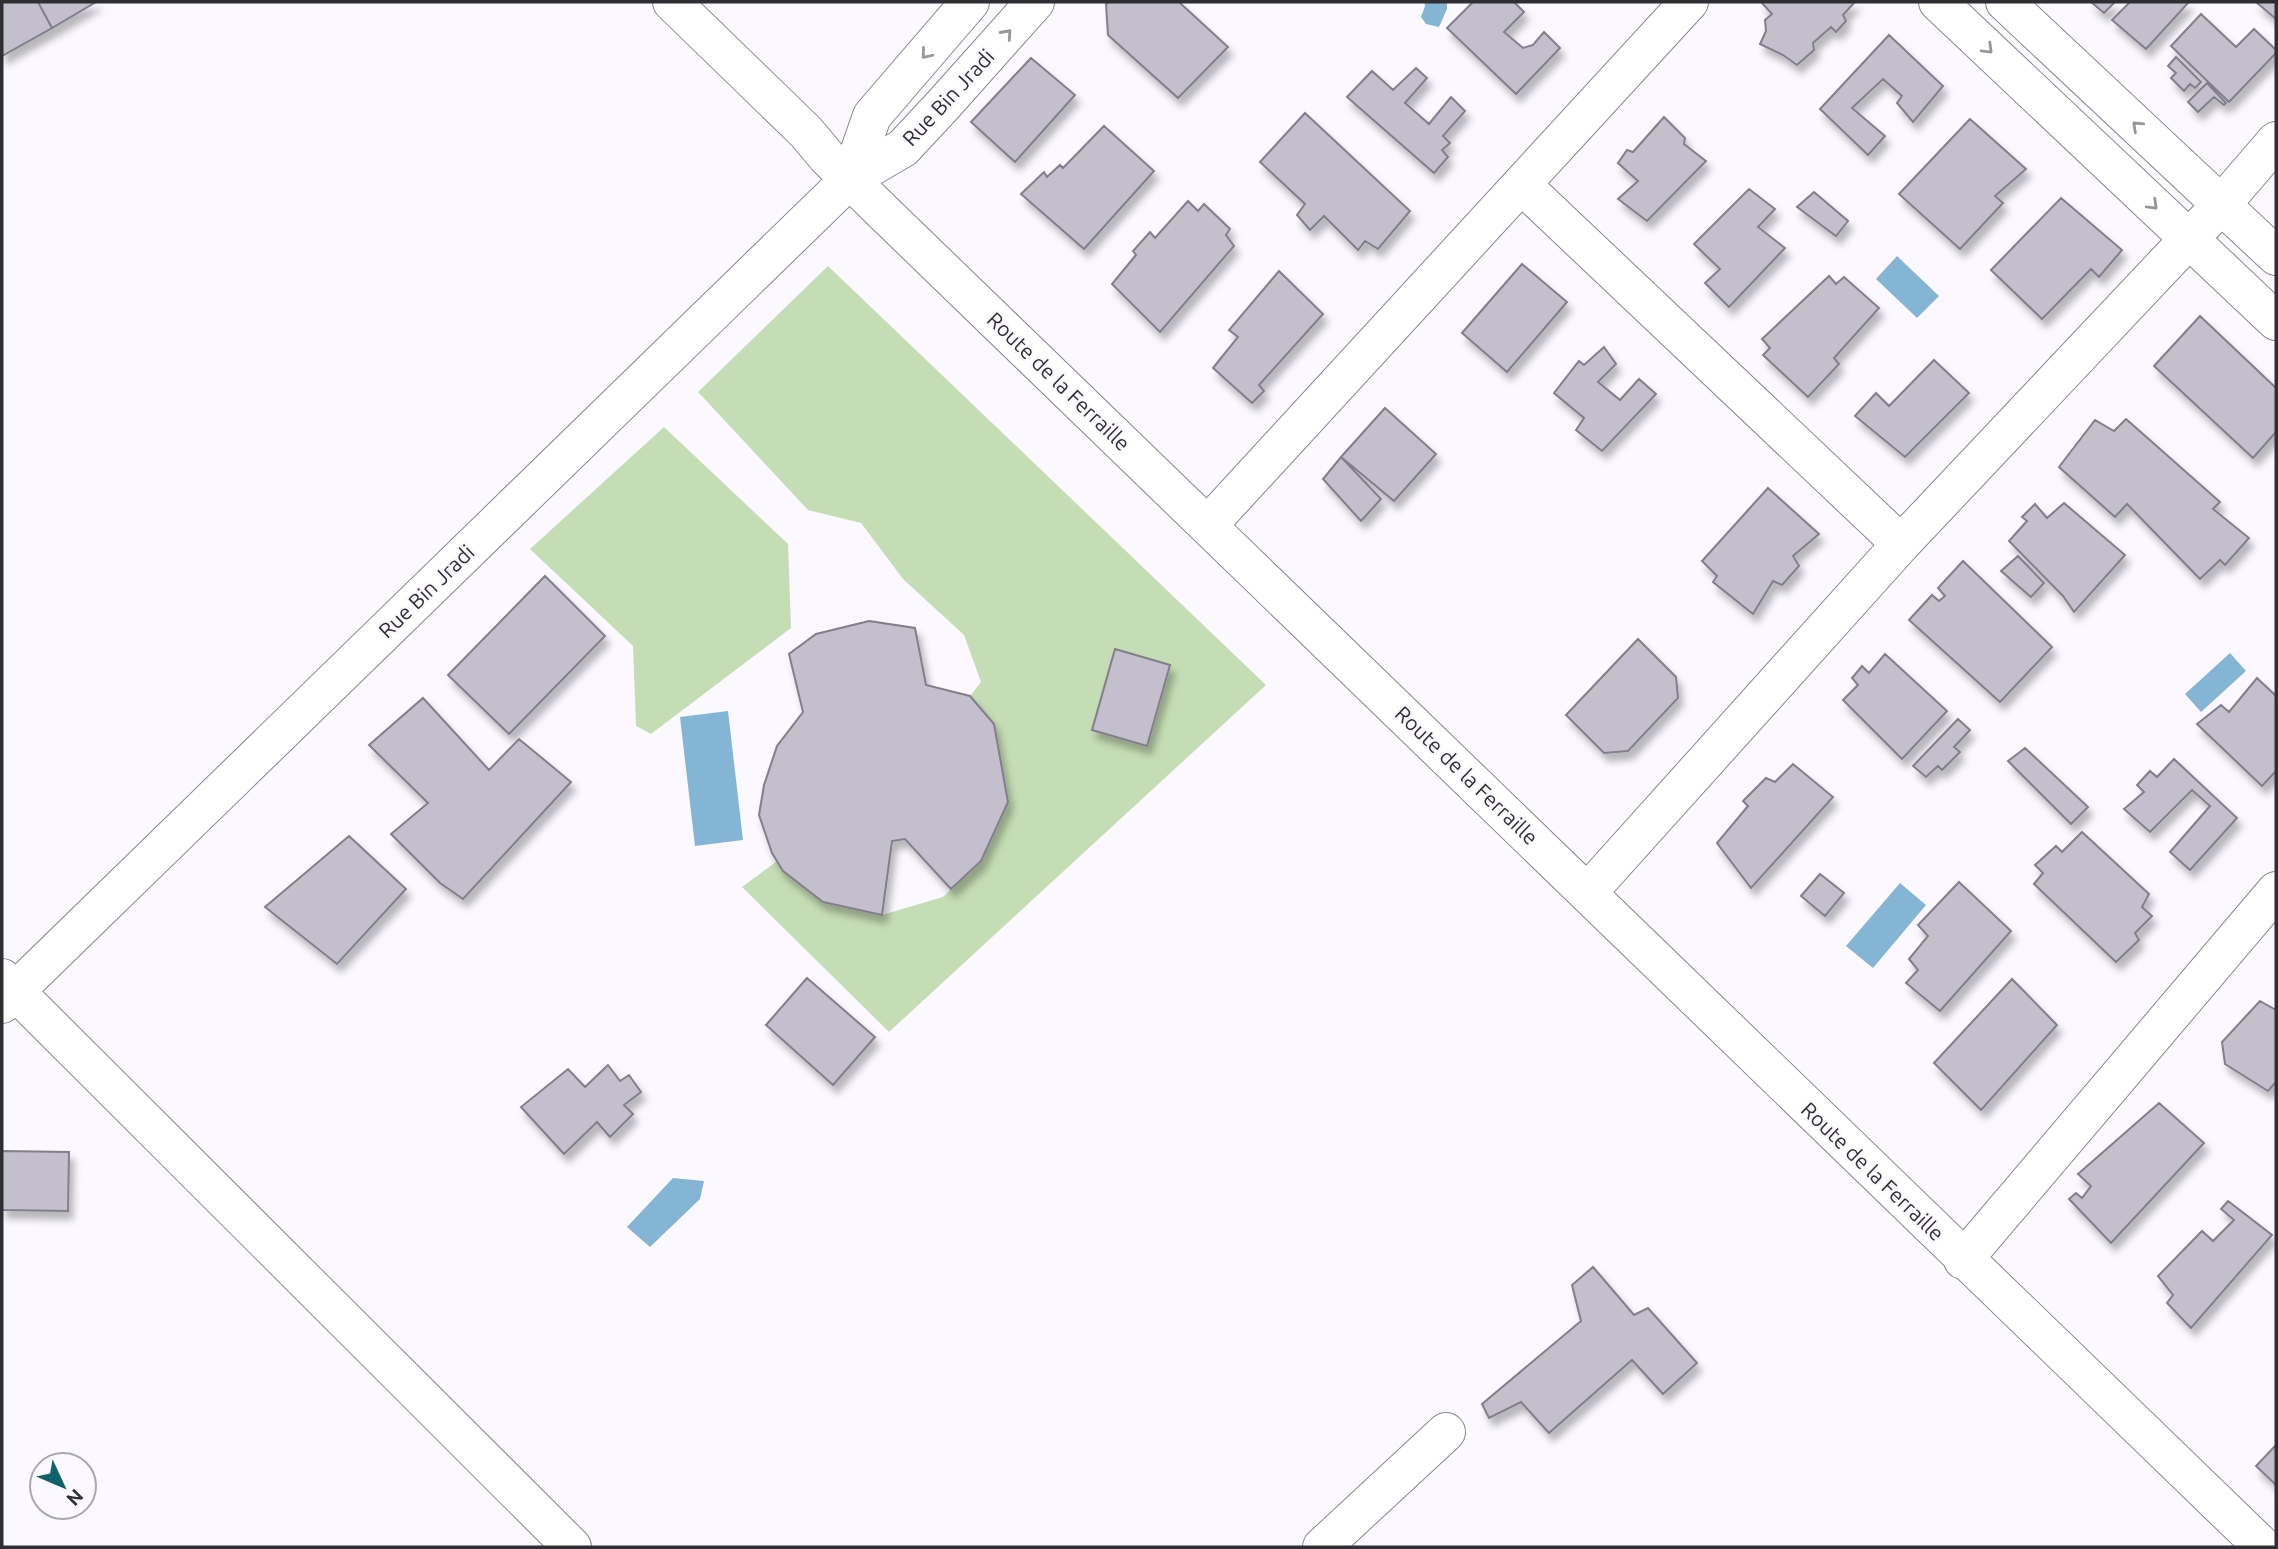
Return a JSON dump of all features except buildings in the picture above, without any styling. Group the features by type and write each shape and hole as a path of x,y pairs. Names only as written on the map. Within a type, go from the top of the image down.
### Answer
{"street":[{"name":"Route de la Ferraille","path":"672,2 806,132 827,157 1588,892 1963,1260 2263,1547"},
{"name":"Rue Bin Jradi","path":"850,179 872,116 970,2"},
{"name":"Rue Bin Jradi","path":"6,991 850,179 902,148 1035,2"},
{"path":"1208,525 1689,2"},
{"path":"1938,2 2276,321"},
{"path":"2005,2 2276,256"},
{"path":"1588,892 1901,544 2221,205 2276,141"},
{"path":"1522,186 1901,544"},
{"path":"1963,1260 2276,891"},
{"path":"6,991 572,1547"},
{"path":"1322,1547 1446,1432"}],"green space":[{"path":"828,266 1266,685 889,1032 742,887 777,861 783,871 823,902 882,915 943,897 981,861 1008,802 994,724 970,696 981,682 964,635 903,579 861,523 808,510 698,392"},
{"path":"664,427 788,544 791,628 651,734 636,726 633,646 530,549"}],"water":[{"path":"1424,2 1447,2 1447,9 1439,27 1426,24 1421,17"},
{"path":"1897,256 1939,296 1917,318 1876,279"},
{"path":"2230,653 2246,671 2201,712 2185,694"},
{"path":"728,711 743,840 695,846 680,717"},
{"path":"1900,883 1926,905 1873,968 1846,946"},
{"path":"673,1178 704,1181 700,1199 650,1247 627,1227"}]}
